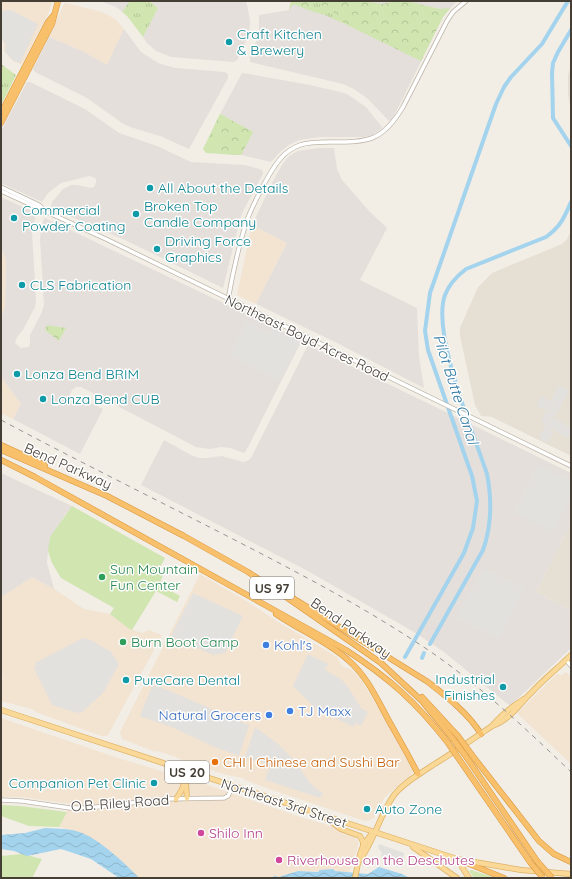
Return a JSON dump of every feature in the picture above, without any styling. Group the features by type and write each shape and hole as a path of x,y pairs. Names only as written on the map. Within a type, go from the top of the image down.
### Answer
{"highway":[{"path":"1,121 52,24 58,1"},
{"path":"1,113 48,22 53,16"},
{"path":"14,98 15,91 22,77 22,72"},
{"path":"1,121 8,106 7,101"},
{"path":"1,444 63,476"},
{"name":"Bend Parkway","path":"1,450 107,496 184,536 248,572 381,663 403,683 455,738 537,861 552,878"},
{"name":"Bend Parkway","path":"1,460 252,597 346,650 373,668 400,689 418,707 448,743 530,862 543,878"},
{"path":"248,572 287,594 428,682 452,701 467,716 481,734"},
{"path":"252,597 289,622 330,646 348,659 358,669 374,692 418,774"},
{"path":"455,738 472,755 539,841 554,854 571,862"},
{"path":"457,859 504,878"}],"main road":[{"path":"358,863 372,841 374,832 386,808 395,794 403,786 418,774 492,726 516,704 526,698 571,655"},
{"name":"Northeast 3rd Street","path":"1,710 457,859 521,870 571,874"},
{"path":"181,770 184,777 187,798"},
{"path":"176,799 184,787 184,777"},
{"path":"321,815 341,829 360,836 363,842 363,847"},
{"path":"355,878 358,858 367,839 374,832"},
{"path":"409,844 457,878"},
{"path":"457,859 469,878"}],"street":[{"path":"228,300 246,224 273,170 280,160 293,149 305,144 324,142 355,142 365,140 386,130 395,120 403,107 447,21 453,12 466,1"},
{"name":"Northeast Boyd Acres Road","path":"1,187 39,205 44,210"},
{"name":"Northeast Boyd Acres Road","path":"1,192 36,208 44,210 571,466"},
{"path":"566,660 571,666"},
{"name":"O.B. Riley Road","path":"1,800 22,800 70,808 88,808 187,798 224,798 231,792 233,786"}],"shaded area":[{"path":"1,1 52,1 49,12 22,64 13,61 4,51 4,43 1,38"},
{"path":"100,1 130,1 122,12 116,7"},
{"path":"149,1 246,1 250,21 249,33 238,59 234,62 171,57 156,51 143,37 158,8"},
{"path":"291,1 457,1 443,17 400,104 389,121 368,99 354,89 343,84 250,62 250,57 259,34 259,15 289,10"},
{"path":"66,3 102,12 115,19 124,29 107,65 82,51 49,37 64,4"},
{"path":"11,10 38,24 20,63 14,61 5,52 6,44 1,37 1,11"},
{"path":"124,29 141,52 158,63 175,68 225,72 228,74 228,78 189,149 160,136 122,123 87,98 35,72 33,69 49,37 82,51 107,65"},
{"path":"571,65 571,111 568,94 568,75"},
{"path":"242,73 310,85 347,94 366,107 382,127 372,135 364,137 320,137 299,140 281,151 271,162 241,155 253,132 220,114"},
{"path":"27,82 30,82 85,109 119,133 157,146 191,162 245,165 263,171 263,174 242,213 223,288 127,241 51,208 52,202 63,189 71,185 91,188 94,187 96,179 93,177 89,176 61,183 48,193 42,202 1,183 1,131"},
{"path":"318,148 334,148 337,169 342,180 370,212 387,228 360,280 417,308 419,356 424,388 335,342 256,304 287,243 252,225 273,181 289,156 298,151"},
{"path":"1,197 36,213 32,232 36,300 35,307 15,343 21,348 29,347 30,335 44,305 40,239 41,229 45,218 299,339 301,342 244,453 230,448 221,447 210,449 196,447 81,387 76,387 72,390 70,400 77,405 86,401 103,409 80,454 13,419 21,404 1,377 1,318 5,307 6,261 1,247"},
{"path":"252,225 287,243 256,304 237,295"},
{"path":"571,231 571,456 492,417 481,416 475,405 460,336 460,328 478,287 492,273 562,244 567,239"},
{"path":"1,247 6,261 5,307 1,318"},
{"path":"247,322 271,335 275,327 298,339 297,342 299,343 280,380 230,355"},
{"path":"310,346 571,473 571,523 536,592 571,610 571,648 510,706 444,652 414,632 306,570 141,485 164,440 199,458 222,456 243,462 251,458 307,347"},
{"path":"1,377 21,404 13,419 1,413"},
{"path":"559,385 569,390 564,400 561,399 563,402 554,418 552,416 550,420 552,421 553,418 565,424 565,427 567,425 571,427 571,439 569,438 570,435 568,438 553,430 555,428 553,427 551,430 554,432 548,443 539,438 546,424 541,421 546,411 549,413 550,409 547,411 536,406 541,396 552,402 551,404 553,405 554,402 551,401"},
{"path":"538,465 571,481 571,496 553,532 515,513"},
{"path":"1,473 72,506 62,519 48,551 47,563 54,589 32,577 1,597"},
{"path":"571,523 571,610 536,592"},
{"path":"484,569 524,589 499,638 456,617"},
{"path":"200,574 337,657 344,667 352,670 360,678 386,720 413,771 411,775 385,797 374,818 365,821 272,790 243,778 227,775 185,762 176,757 157,751 156,752 122,739 120,733 121,730"},
{"path":"32,577 54,589 84,609 110,614 128,628 142,633 149,630 162,635 108,735 101,736 36,712 32,709 1,701 1,686 3,677 1,671 1,597"},
{"path":"193,593 243,616 225,653 213,655 171,636"},
{"path":"83,638 91,640 111,652 119,664 103,693 82,712 78,713 52,705 34,668 36,665 35,663"},
{"path":"308,654 328,664 325,670 342,680 361,708 368,712 361,726 355,723 353,727 315,708 293,686"},
{"path":"566,672 571,677 571,764 517,713 557,674 562,675"},
{"path":"152,686 160,687 249,725 239,756 212,746 174,728 140,716"},
{"path":"1,718 121,759 205,784 303,818 325,824 355,837 359,843 349,872 298,871 279,877 275,876 269,878 139,878 128,867 95,841 82,833 59,827 70,804 21,797 1,797"},
{"path":"255,727 278,744 293,759 311,784 317,790 323,792 321,798 265,780 270,765 245,757"},
{"path":"379,844 404,853 403,858 398,857 397,861 381,856 382,853 378,848"}],"green space":[{"path":"130,1 149,1 158,8 143,37 127,16 122,12"},
{"path":"291,1 307,1 313,9 311,11 293,4 289,10"},
{"path":"307,1 322,1 322,6 336,14 345,24 325,15 311,11 313,9"},
{"path":"322,1 360,1 382,4 406,1 440,9 450,8 443,17 421,61 345,24 336,14 322,6"},
{"path":"1,64 16,75 2,103 1,103"},
{"path":"220,114 253,132 241,155 206,153 203,149"},
{"path":"220,114 253,132 241,155 220,154 217,149 217,142 223,137 220,133 212,131"},
{"path":"47,325 66,328 59,341 45,330"},
{"name":"Sun Mountain Fun Center","path":"72,506 165,558 159,569 163,575 160,583 162,586 180,596 177,602 156,591 132,630 110,614 114,608 61,578 52,563 48,551 50,537"},
{"path":"1,805 67,812 59,827 29,826 1,816"},
{"path":"22,854 42,859 32,878 1,878 1,856"},
{"path":"471,870 497,878 474,878 469,871"}],"water":[{"path":"45,828 73,830 82,833 97,841 139,878 119,878 91,859 61,849 27,856 14,851 1,849 1,835 25,833"},
{"path":"379,867 410,878 269,878 275,876 279,877 298,871 318,872 320,870 333,869 335,871 368,874"}],"waterway":[{"name":"Pilot Butte Canal","path":"405,657 464,553 473,528 477,501 472,476 428,350 425,331 430,293 496,104 504,87 511,77 542,44 568,1"},
{"path":"571,30 553,63 552,73 553,118 571,146"},
{"path":"430,644 483,550 490,522 490,493 487,474 456,384 444,333 442,312 445,295 454,280 466,269 546,237 562,221 571,202"},
{"path":"422,658 424,653"}],"railway":[{"path":"1,420 323,586 393,627 437,656 477,687 571,772"}],"place":[{"name":"Craft Kitchen & Brewery","path":"229,42"},
{"name":"All About the Details","path":"150,188"},
{"name":"Broken Top Candle Company","path":"136,214"},
{"name":"Commercial Powder Coating","path":"14,218"},
{"name":"Driving Force Graphics","path":"157,249"},
{"name":"CLS Fabrication","path":"22,285"},
{"name":"Lonza Bend BRIM","path":"17,374"},
{"name":"Lonza Bend CUB","path":"43,399"},
{"name":"Sun Mountain Fun Center","path":"102,577"},
{"name":"Burn Boot Camp","path":"123,642"},
{"name":"Kohl's","path":"266,645"},
{"name":"PureCare Dental","path":"126,680"},
{"name":"Industrial Finishes","path":"503,687"},
{"name":"TJ Maxx","path":"290,711"},
{"name":"Natural Grocers","path":"269,715"},
{"name":"CHI | Chinese and Sushi Bar","path":"215,762"},
{"name":"Companion Pet Clinic","path":"154,783"},
{"name":"Auto Zone","path":"367,809"},
{"name":"Shilo Inn","path":"201,833"},
{"name":"Riverhouse on the Deschutes","path":"279,860"}]}
